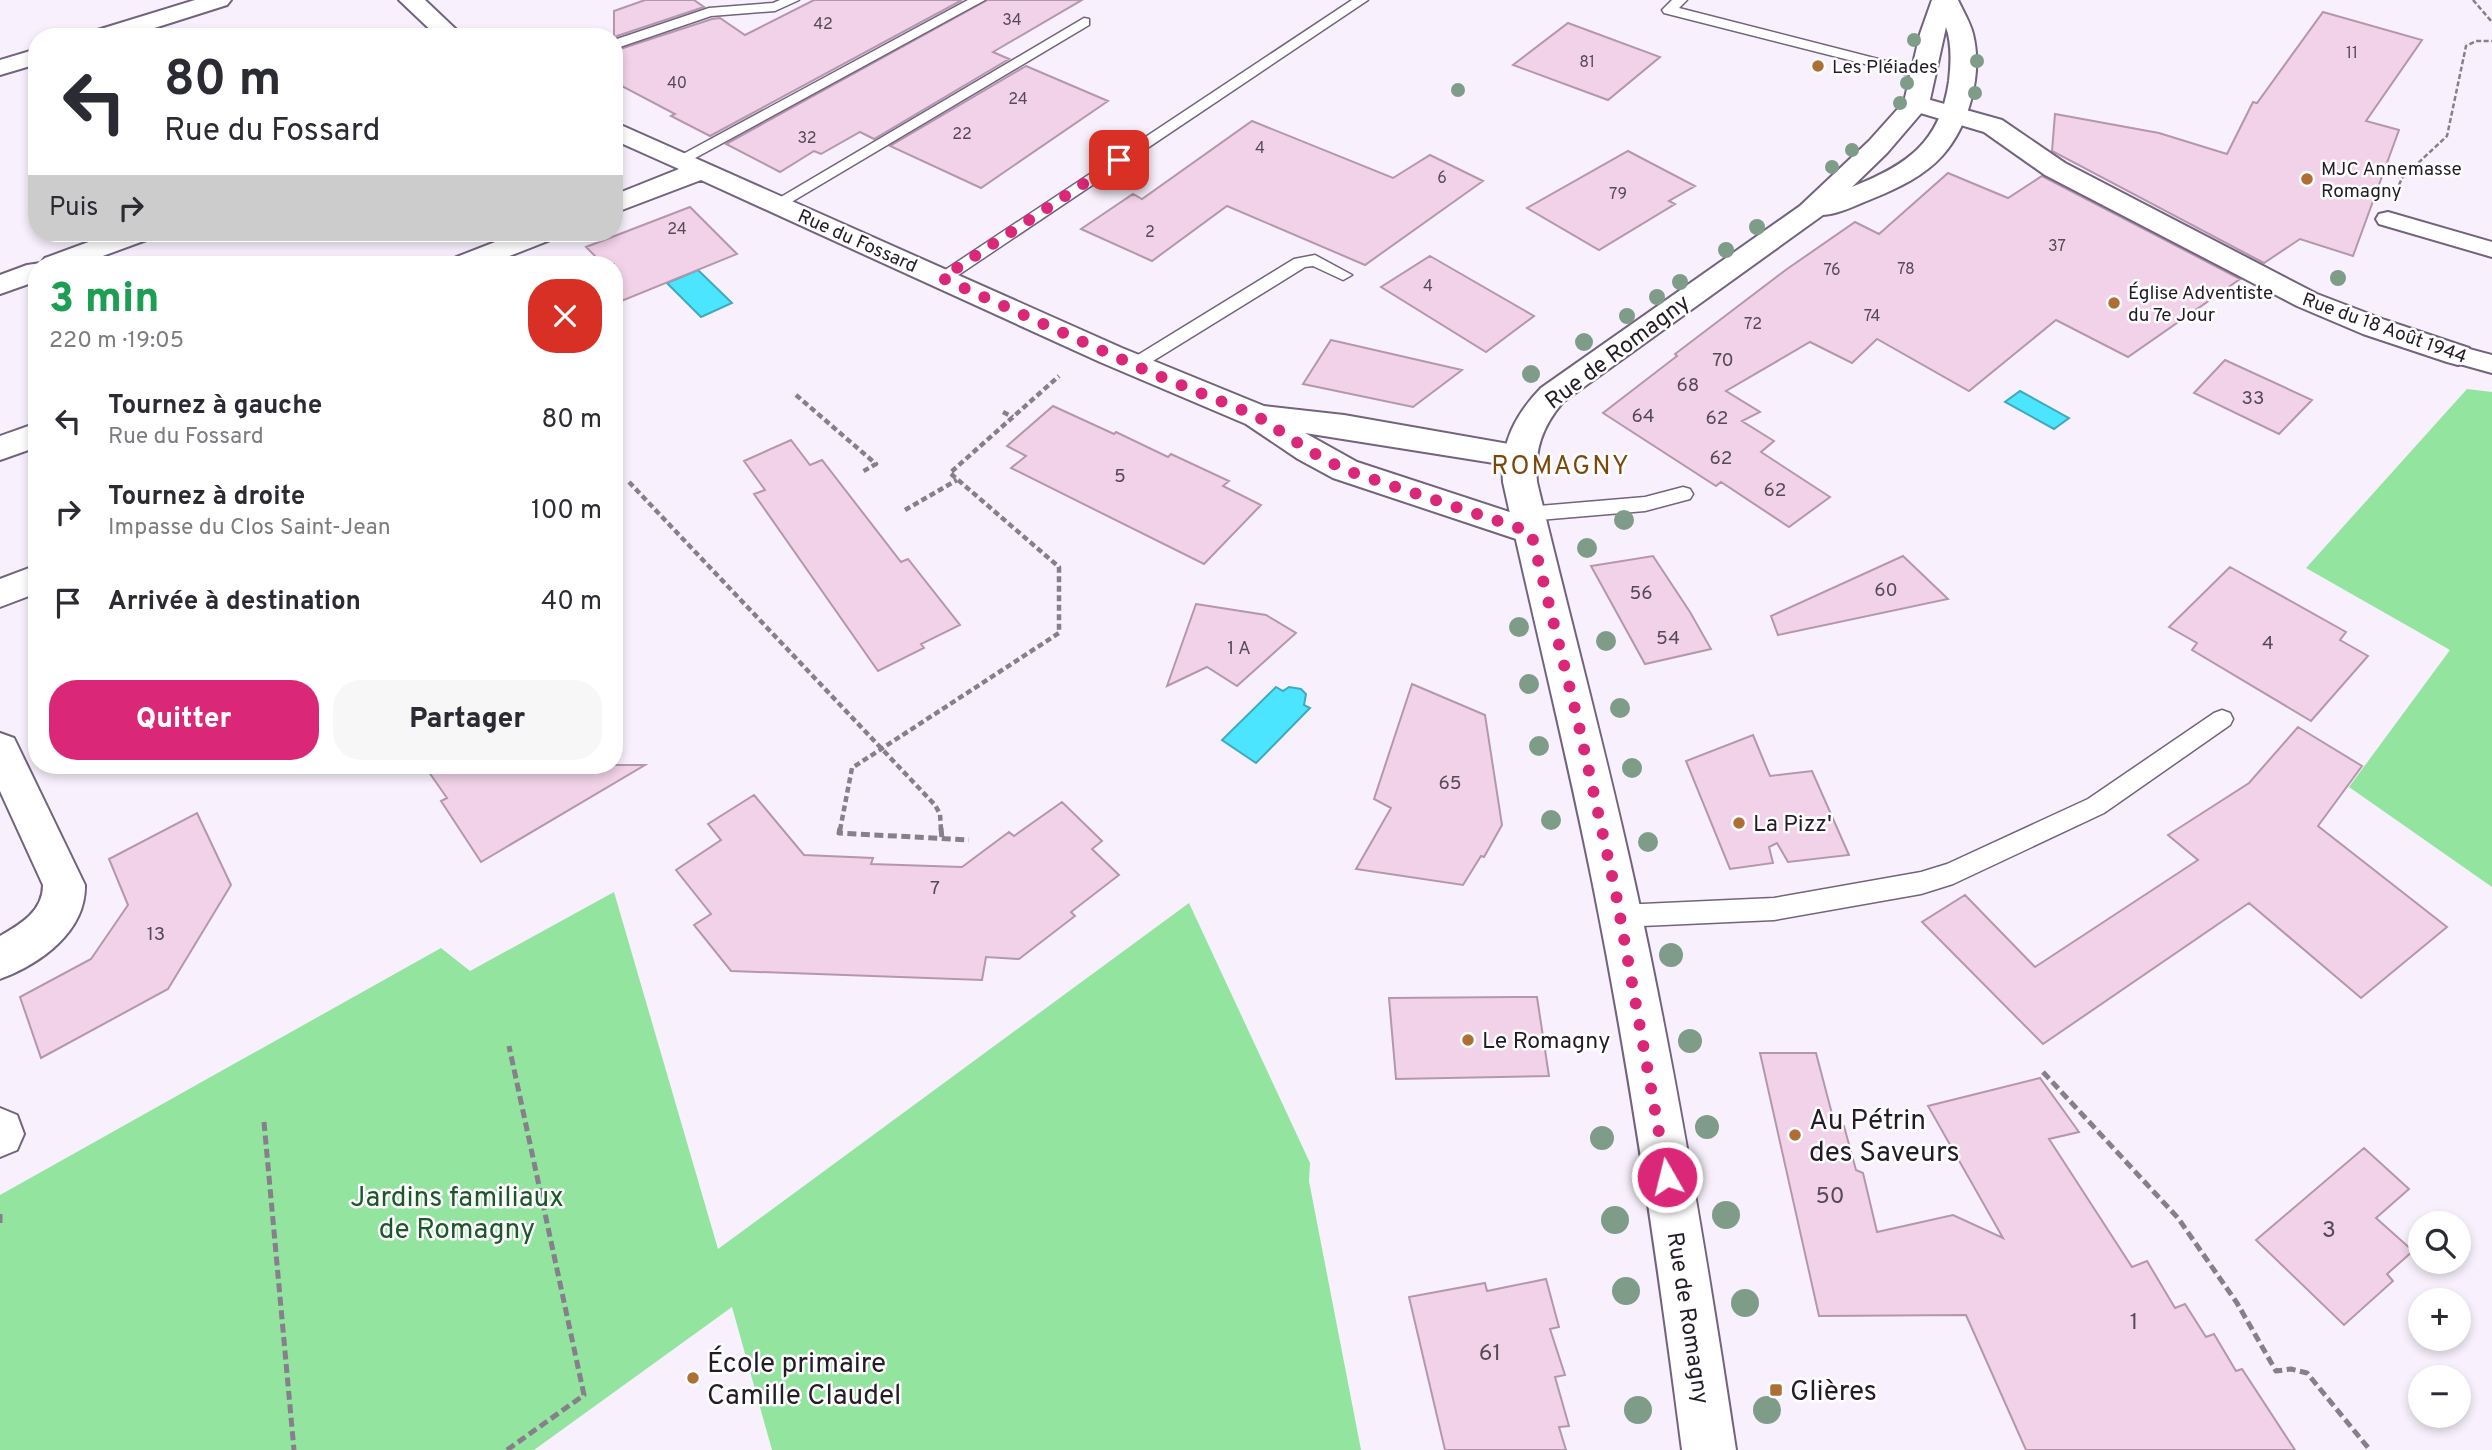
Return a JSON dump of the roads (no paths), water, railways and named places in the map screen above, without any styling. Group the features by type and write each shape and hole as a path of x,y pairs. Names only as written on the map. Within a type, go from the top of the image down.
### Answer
{"street":[{"path":"129,28 219,0"},
{"name":"Rue de Romagny","path":"1709,1450 1661,1133 1620,916 1577,717 1529,523 1520,482 1519,456 1529,423 1552,396 1810,212 1909,112 1924,75 1932,34 1945,0"},
{"name":"Rue de Romagny","path":"1810,212 1901,175 1929,156 1949,125 1960,85 1962,47 1961,33 1945,0"},
{"path":"416,1 443,28"},
{"path":"0,68 28,59"},
{"path":"1909,112 1949,125"},
{"name":"Rue du 18 Août 1944","path":"1949,125 2055,169 2306,300 2374,327 2492,365"},
{"name":"Rue du Fossard","path":"623,134 1134,365 1257,416 1326,461 1365,479 1529,523"},
{"path":"623,200 691,165"},
{"path":"2388,219 2492,250"},
{"path":"77,256 115,242"},
{"path":"484,256 520,242"},
{"path":"0,285 28,274"},
{"name":"Rue du Fossard","path":"1257,416 1344,426 1519,456"},
{"path":"0,449 28,438"},
{"path":"0,594 28,582"},
{"path":"0,749 64,886 66,897 62,909 48,925 0,959"}],"lane":[{"path":"623,42 709,12 727,8 775,7 792,0"},
{"path":"691,165 978,0"},
{"path":"942,278 1361,0"},
{"path":"1680,0 1669,10 1924,75"},
{"path":"777,204 1084,22"},
{"path":"1134,365 1300,263 1315,260 1343,275"},
{"path":"1529,523 1644,504 1683,494"},
{"path":"1620,916 1774,909 1921,883 1953,873 2096,806 2222,719"}],"water":[{"path":"698,270 732,303 701,317 667,283"},
{"path":"2020,391 2069,418 2054,429 2005,402"},
{"path":"1276,687 1283,691 1289,687 1301,689 1306,694 1304,705 1310,708 1256,763 1222,740"}],"place":[{"name":"Les Pléiades","path":"1818,66"},
{"name":"MJC Annemasse Romagny","path":"2307,179"},
{"name":"Église Adventiste du 7e Jour","path":"2114,303"},
{"name":"La Pizz'","path":"1739,823"},
{"name":"Le Romagny","path":"1468,1040"},
{"name":"Au Pétrin des Saveurs","path":"1795,1135"},
{"name":"École primaire Camille Claudel","path":"693,1378"},
{"name":"Glières","path":"1776,1390"}],"district":[{"name":"ROMAGNY","path":"1561,465"}],"park label":[{"name":"Jardins familiaux de Romagny","path":"457,1212"}]}
